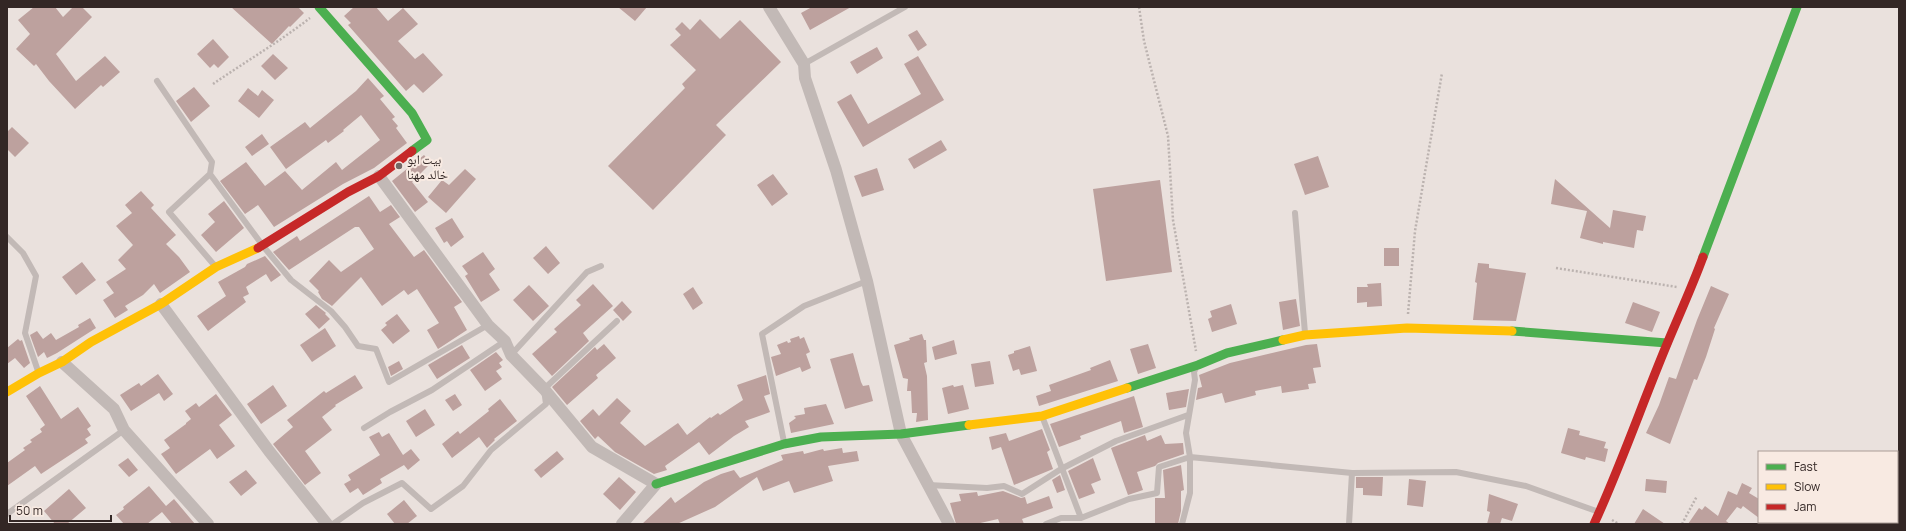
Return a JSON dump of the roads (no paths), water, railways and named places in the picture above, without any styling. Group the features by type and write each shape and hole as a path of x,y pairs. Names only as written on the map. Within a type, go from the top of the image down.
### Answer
{"street":[{"path":"769,7 804,64 805,78 836,170 867,281 901,434 948,524"},
{"path":"1594,524 1613,483 1667,343 1691,289 1797,7"},
{"path":"7,392 39,373 62,362 91,342 161,304 216,267 263,246 348,192 378,176 427,140 412,113 320,8"},
{"path":"378,176 488,325 504,341 511,355 544,389 592,447 656,484"},
{"path":"161,304 269,451 327,524"},
{"path":"622,524 656,484 784,444 821,437 901,434 1042,416 1198,365 1227,353 1305,335 1407,328 1520,331 1667,343"},
{"path":"62,362 114,409 124,430 208,524"}],"lane":[{"path":"804,64 905,7"},
{"path":"157,81 212,162 210,174 169,212 216,267"},
{"path":"210,174 263,246 291,280 331,311 345,327 358,346 376,349 389,382 488,325"},
{"path":"1295,213 1305,335"},
{"path":"7,237 23,253 36,276 25,333 39,373"},
{"path":"511,355 587,272 601,266"},
{"path":"784,444 762,334 804,306 867,281"},
{"path":"333,524 363,503 402,483 431,509 463,486 491,450 546,404 544,389 617,321"},
{"path":"364,428 390,412 432,390 504,341"},
{"path":"1182,524 1190,493 1190,457 1186,433 1195,380 1194,372 1198,365"},
{"path":"928,485 987,488 1004,486 1022,494 1061,469 1116,440 1188,415"},
{"path":"1042,416 1081,518"},
{"path":"7,514 124,430"},
{"path":"1046,524 1061,518 1081,518 1129,499 1157,493 1160,467 1190,457 1352,472 1456,472 1526,486 1599,512"},
{"path":"1349,524 1352,472"}],"place":[{"name":"بيت ابو خالد مهنا","path":"399,166"}]}
